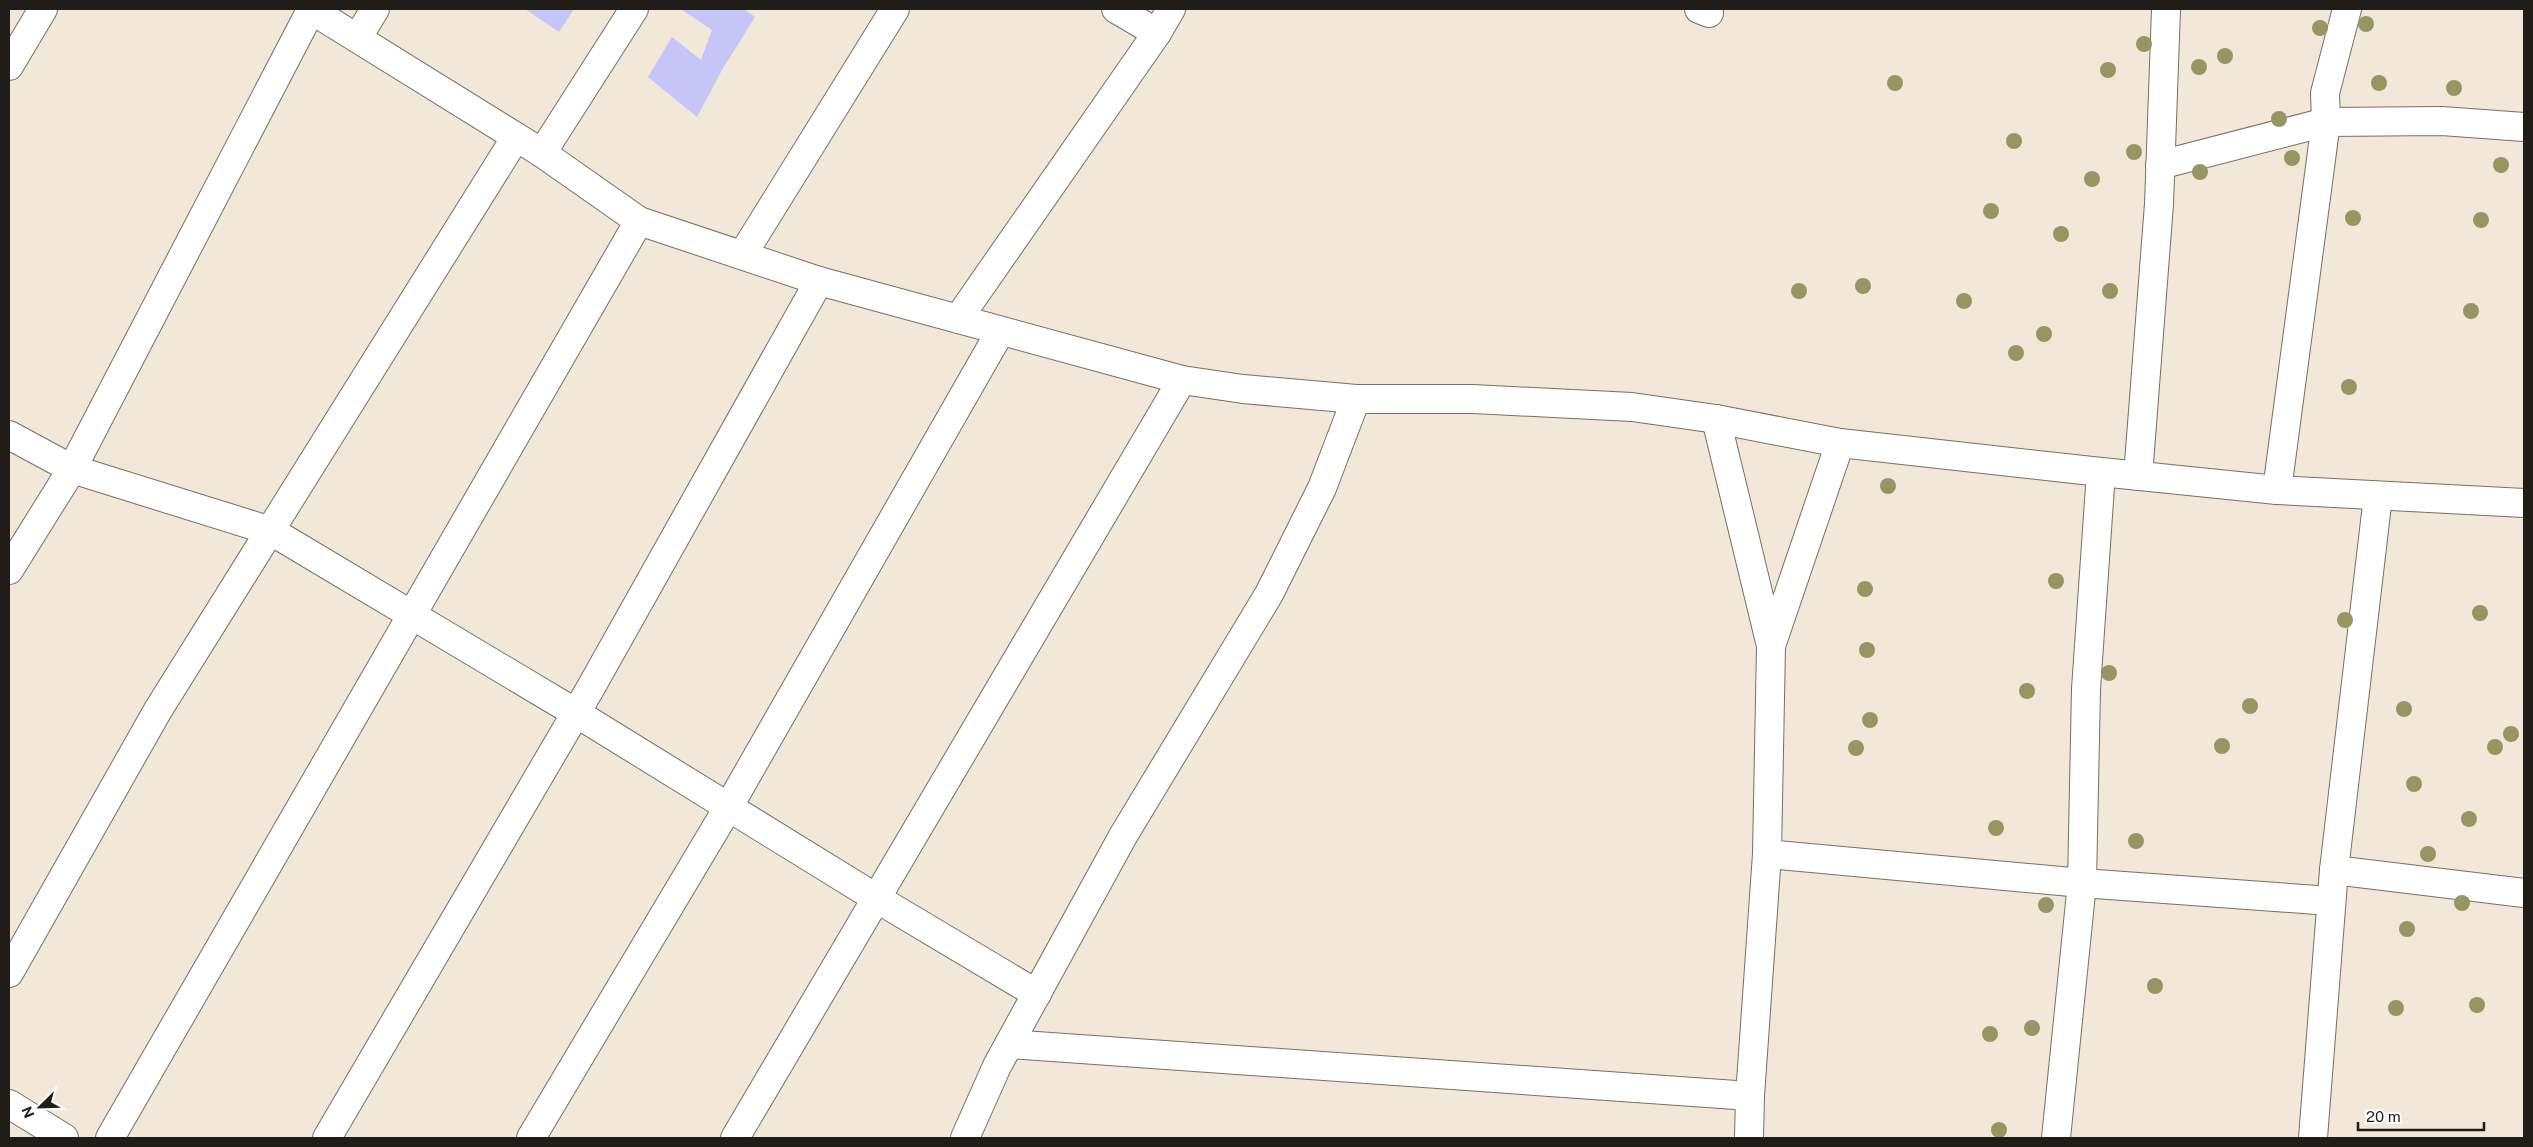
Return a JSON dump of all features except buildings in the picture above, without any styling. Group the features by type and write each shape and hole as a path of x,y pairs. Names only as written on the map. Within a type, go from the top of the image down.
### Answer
{"street":[{"path":"9,66 43,9"},
{"path":"9,570 72,469 311,9 542,153 639,221 743,254 819,281 1000,332 1182,380 1243,389 1356,399 1473,399 1632,407 1716,419 1840,443 2138,476 2277,490 2524,503"},
{"path":"358,37 374,9"},
{"path":"542,153 634,9"},
{"path":"743,254 895,9"},
{"path":"1116,9 1157,33"},
{"path":"958,319 1157,33 1171,9"},
{"path":"2138,476 2160,165 2166,9"},
{"path":"2277,490 2326,122 2325,92 2347,9"},
{"path":"2160,165 2326,122 2442,121 2524,127"},
{"path":"9,973 158,710 271,532 516,137"},
{"path":"110,1138 639,221"},
{"path":"327,1138 576,713 819,281"},
{"path":"531,1138 729,806 1000,332"},
{"path":"735,1138 1182,380"},
{"path":"965,1138 1009,1044 1123,836 1269,594 1322,488 1356,399"},
{"path":"1716,419 1771,646 1767,854 1750,1096 1749,1138"},
{"path":"9,435 72,469 271,532 576,713 876,898 1037,994"},
{"path":"1771,646 1840,443"},
{"path":"2056,1138 2082,883 2086,689 2101,472"},
{"path":"2314,1138 2334,870 2378,496"},
{"path":"1767,854 2082,883 2331,901"},
{"path":"2334,870 2524,893"},
{"path":"1009,1044 1750,1096"},
{"path":"9,1104 64,1138"}]}
